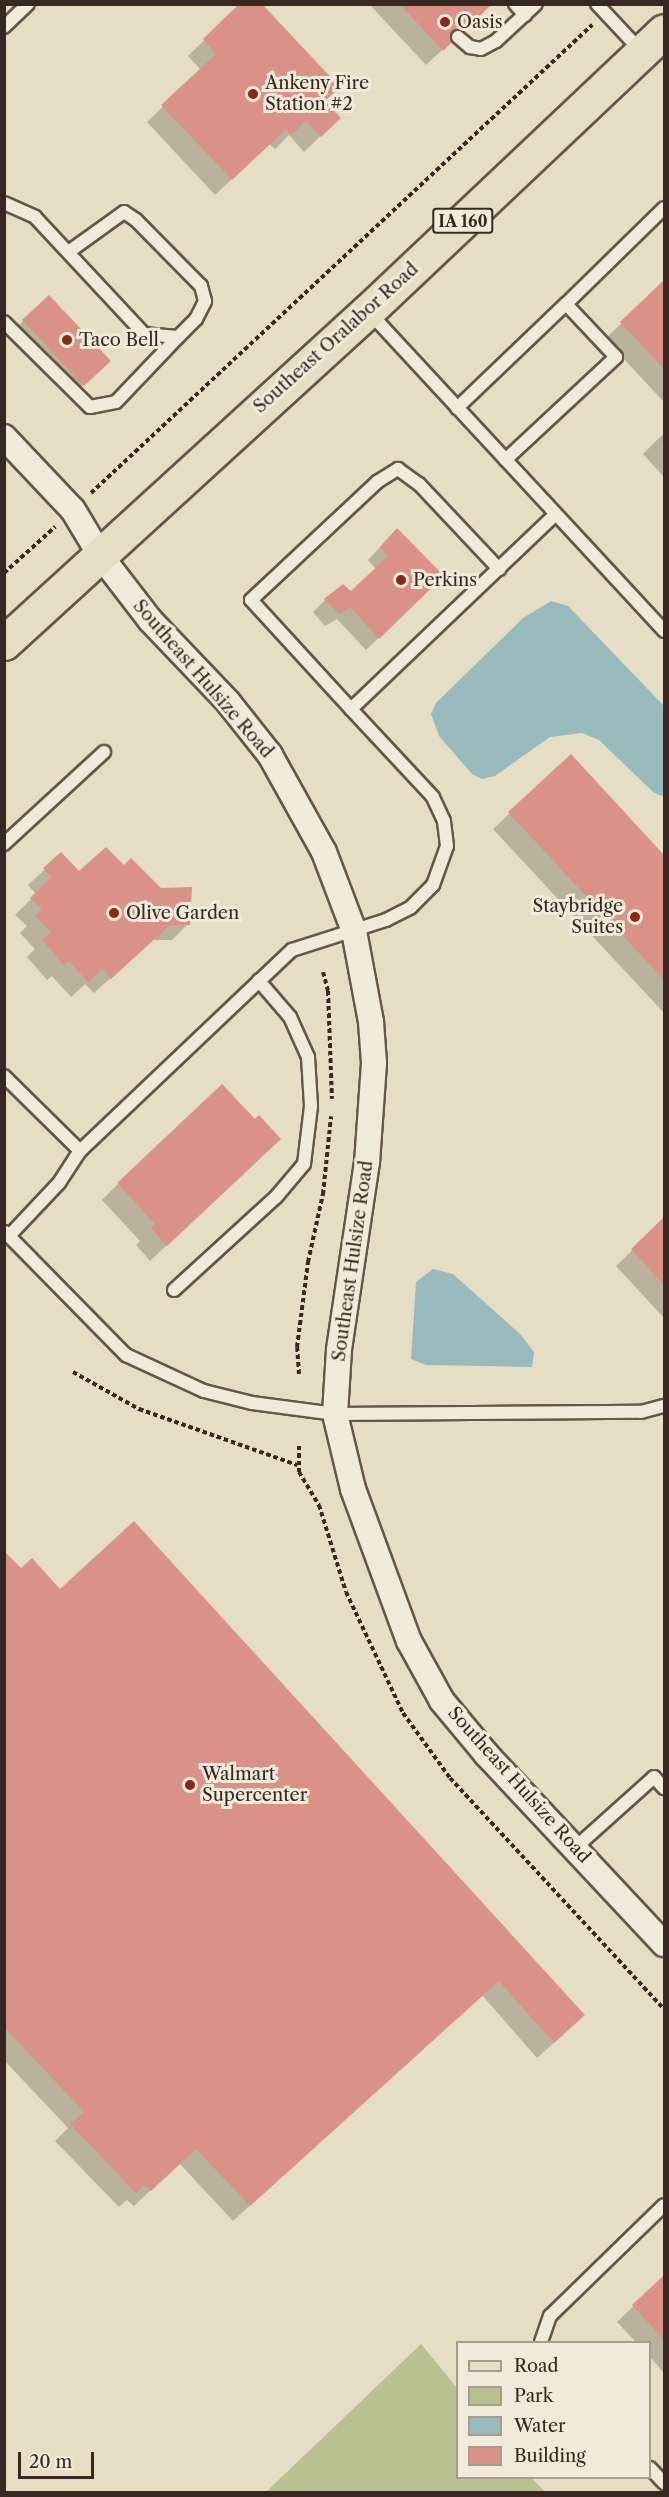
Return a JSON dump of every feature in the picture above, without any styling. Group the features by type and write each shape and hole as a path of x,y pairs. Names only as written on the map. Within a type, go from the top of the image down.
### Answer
{"main road":[{"name":"Southeast Oralabor Road","path":"4,643 368,311 653,42"}],"street":[{"name":"Southeast Hulsize Road","path":"4,437 73,510 100,555 150,620 228,702 270,755 324,852 354,931 370,1022 372,1110 362,1207 339,1350 335,1414 353,1489 376,1557 409,1641 442,1701 487,1755 664,1943"}],"lane":[{"path":"4,27 28,4"},
{"path":"515,4 525,15"},
{"path":"458,37 470,47 481,49 496,41 536,4"},
{"path":"601,9 653,42"},
{"path":"4,203 35,217 70,251 144,334 178,337"},
{"path":"457,408 664,208"},
{"path":"4,322 90,407 116,402 196,319 205,301 201,286 136,219 124,212 70,251"},
{"path":"505,460 616,357 566,304"},
{"path":"368,311 664,632"},
{"path":"499,569 419,484 398,469 377,482 251,600 433,797 444,822 447,846 433,885 411,906 354,931 292,950 80,1151 59,1183 7,1234 126,1355 204,1391 252,1403 335,1414 641,1412 664,1406"},
{"path":"351,708 555,515"},
{"path":"4,844 104,752"},
{"path":"174,1290 276,1197 304,1164 311,1106 308,1057 290,1017 259,981"},
{"path":"4,1076 80,1151"},
{"path":"576,1848 654,1777 664,1788"},
{"path":"542,2341 550,2316 664,2205"},
{"path":"651,2469 664,2483"}],"path":[{"path":"4,573 601,9"},
{"path":"74,1372 138,1409 297,1464"},
{"path":"299,1446 297,1464 319,1505 357,1619 403,1713 450,1778 664,2009"}],"green space":[{"path":"421,2344 456,2387 456,2479 533,2479 545,2492 266,2492"}],"water":[{"path":"551,601 568,606 664,706 664,797 653,792 599,740 582,733 550,737 495,776 482,779 472,774 439,736 431,714 436,703 523,618"},
{"path":"433,1269 453,1274 520,1334 534,1352 532,1367 426,1365 411,1359 416,1282"}],"building":[{"name":"Ankeny Fire Station #2","path":"239,4 262,4 340,87 325,101 341,118 321,137 306,121 291,135 286,129 232,180 161,105 216,54 203,39"},
{"name":"Oasis","path":"400,4 492,4 464,31 452,31 452,42 443,51"},
{"path":"664,280 664,369 620,322"},
{"name":"Taco Bell","path":"49,295 111,361 84,386 22,320"},
{"name":"Perkins","path":"397,528 444,576 379,639 350,607 339,614 324,599 343,584 351,591 388,556 380,547"},
{"name":"Staybridge Suites","path":"571,754 664,855 664,980 508,812"},
{"name":"Olive Garden","path":"106,847 124,865 131,858 161,888 192,887 190,925 170,925 111,979 102,969 88,982 69,961 64,965 42,940 51,932 35,916 42,909 30,898 51,877 43,868 61,852 79,871"},
{"path":"222,1084 255,1119 259,1115 281,1139 167,1246 151,1228 155,1224 117,1183"},
{"path":"664,1217 664,1285 631,1249"},
{"name":"Walmart Supercenter","path":"134,1521 585,2015 554,2043 499,1981 250,2206 196,2149 151,2191 144,2185 136,2193 70,2124 84,2112 4,2027 4,1551 21,1568 32,1558 60,1589"},
{"path":"664,2275 664,2340 632,2305"}],"place":[{"name":"Oasis","path":"445,22"},
{"name":"Ankeny Fire Station #2","path":"253,94"},
{"name":"Taco Bell","path":"67,340"},
{"name":"Perkins","path":"401,580"},
{"name":"Olive Garden","path":"114,913"},
{"name":"Staybridge Suites","path":"635,917"},
{"name":"Walmart Supercenter","path":"190,1785"}]}
